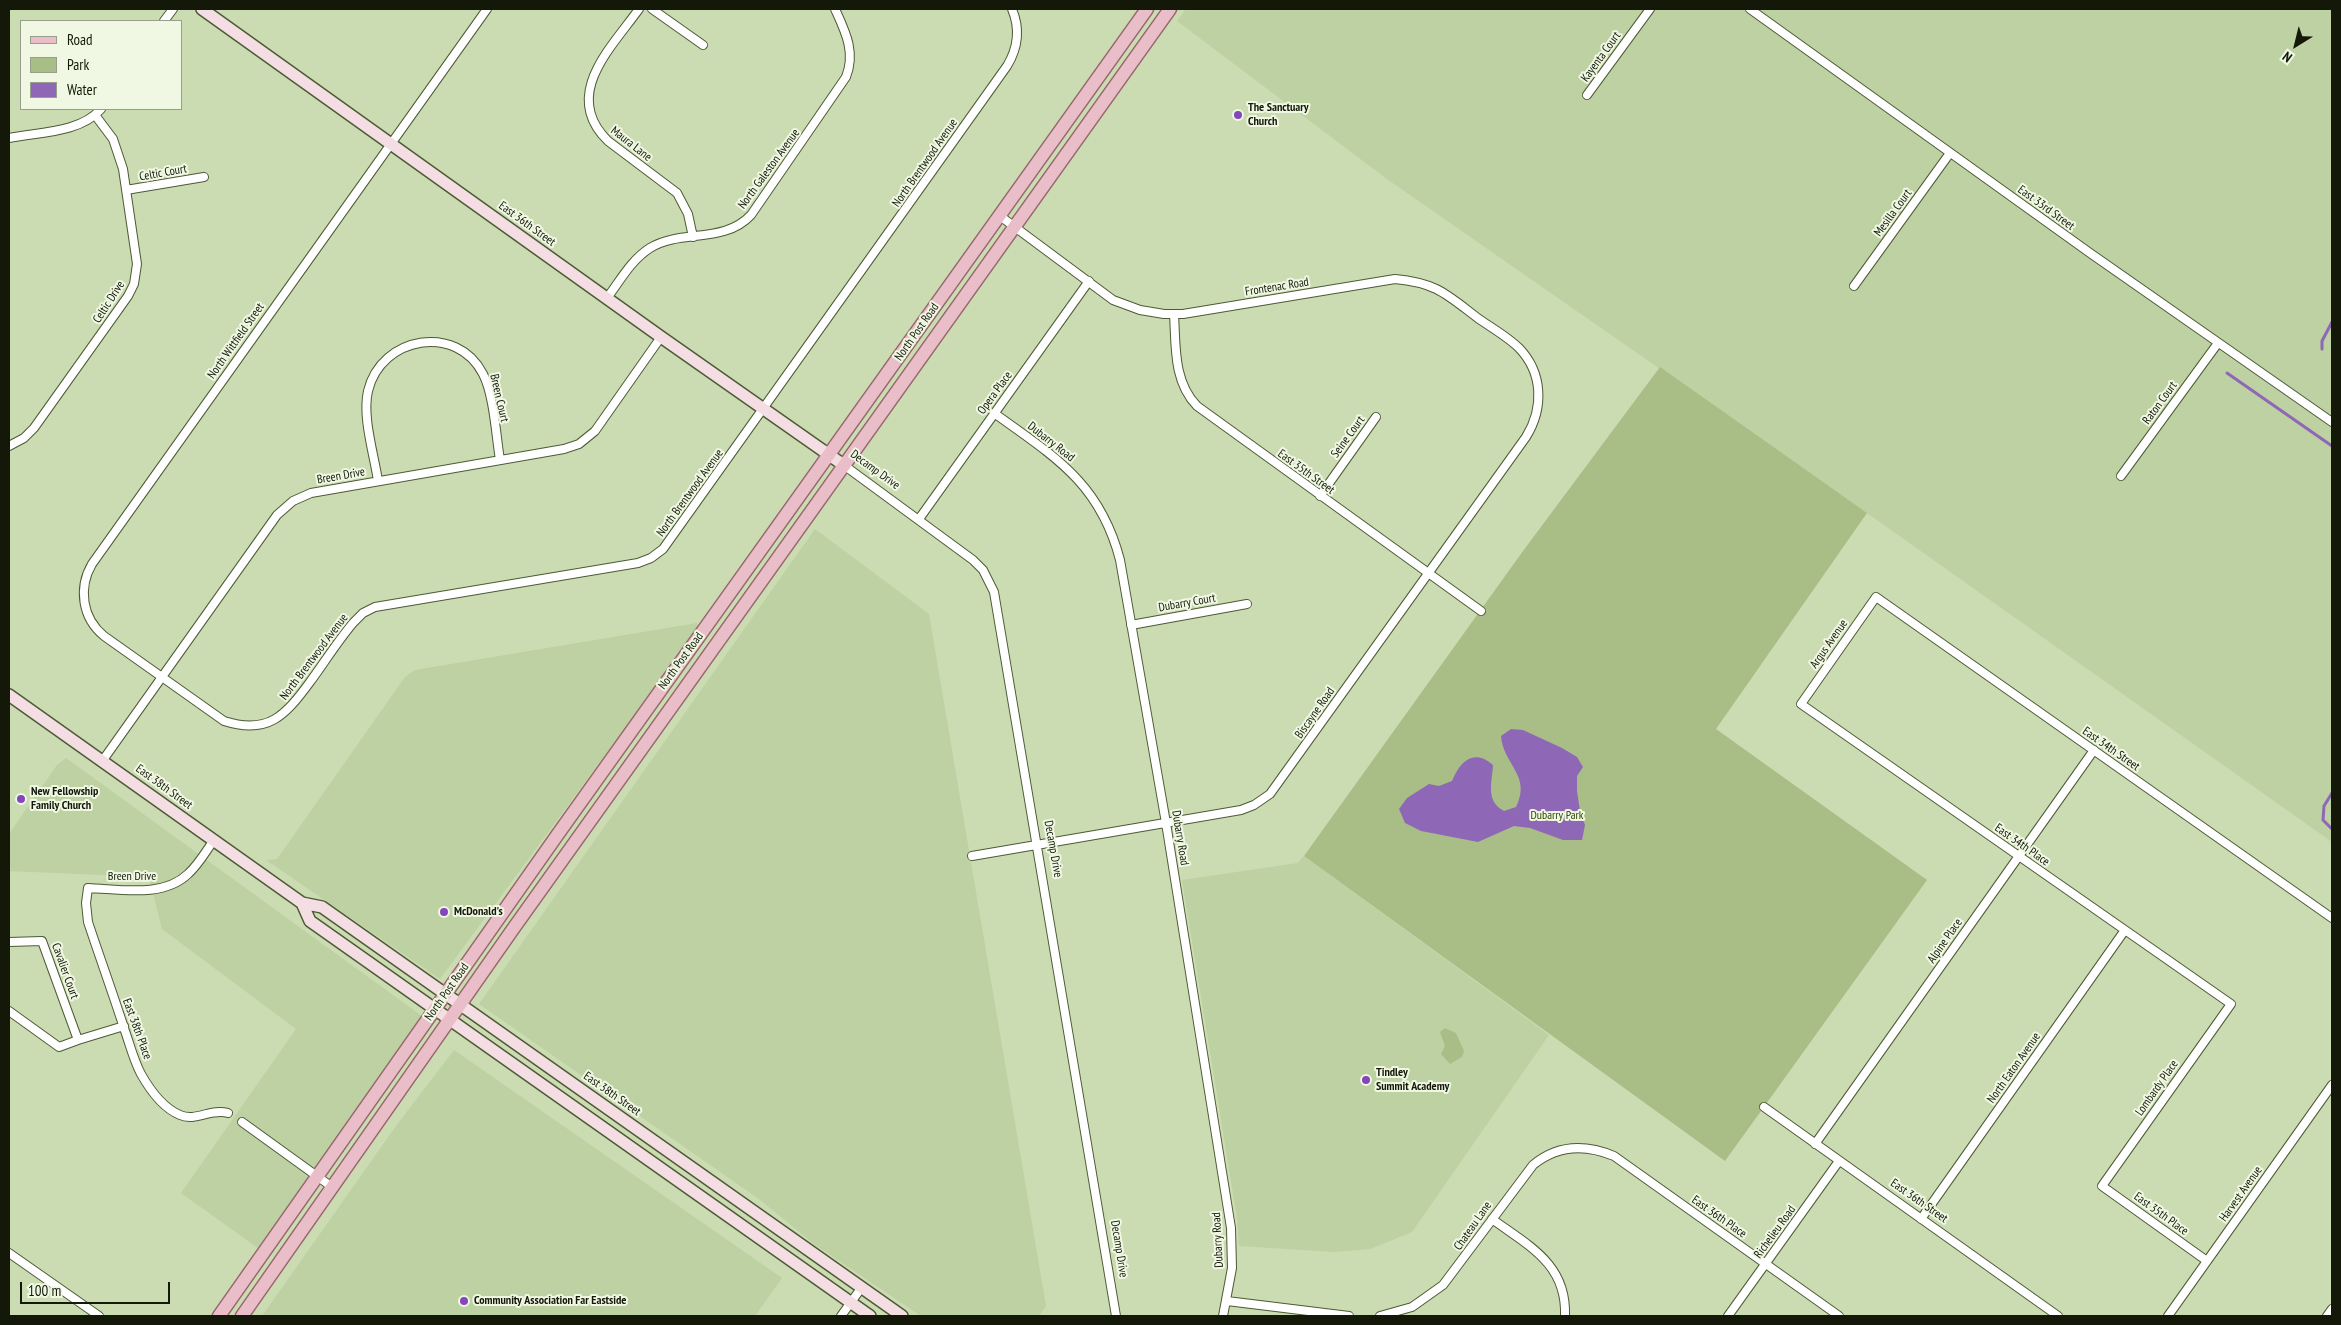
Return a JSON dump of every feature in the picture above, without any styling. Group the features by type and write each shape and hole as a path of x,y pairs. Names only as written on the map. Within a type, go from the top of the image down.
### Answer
{"main road":[{"name":"East 36th Street","path":"202,9 661,337 838,460"},
{"name":"North Post Road","path":"242,1316 450,1020 838,460 1000,216 1147,9"},
{"name":"North Post Road","path":"218,1316 434,1009 838,460 1015,227 1170,9"},
{"name":"East 38th Street","path":"9,695 302,903 322,908 902,1316"},
{"name":"East 38th Street","path":"302,903 310,921 870,1316"}],"street":[{"path":"165,20 173,9"},
{"name":"North Wittfield Street","path":"162,677 94,626 84,605 84,586 88,572 487,9"},
{"name":"Maura Lane","path":"639,9 594,73 588,93 589,110 598,131 608,141 677,193 688,214 693,237"},
{"path":"652,9 702,45"},
{"name":"North Galeston Avenue","path":"607,298 633,262 643,252 662,243 724,232 748,218 839,90 848,72 850,53 848,38 835,9"},
{"name":"North Brentwood Avenue","path":"162,677 224,721 247,727 261,725 274,721 289,710 350,626 359,616 371,609 643,562 659,552 669,542 1007,66 1016,44 1016,20 1012,9"},
{"name":"Kayenta Court","path":"1587,95 1650,9"},
{"name":"East 33rd Street","path":"1750,9 1950,153 2332,422"},
{"path":"9,138 78,125 98,112"},
{"name":"Celtic Drive","path":"9,446 24,438 34,428 133,288 137,264 126,190 117,147 98,112"},
{"name":"Mesilla Court","path":"1854,286 1950,153"},
{"name":"Celtic Court","path":"126,190 204,177"},
{"name":"Frontenac Road","path":"1000,216 1089,281 1105,295 1126,306 1150,312 1174,314 1395,279 1418,281 1440,290 1517,346 1532,366 1539,389"},
{"name":"Opera Place","path":"919,519 1089,281"},
{"name":"East 35th Street","path":"1174,314 1178,369 1186,391 1194,403 1320,496 1482,611"},
{"name":"Breen Drive","path":"103,760 283,508 307,494 564,449 586,439 597,428 661,337"},
{"name":"Breen Court","path":"378,481 367,413 368,390 375,373 387,358 402,347 420,342 441,342 457,347 468,355 482,373 488,390 500,460"},
{"name":"Raton Court","path":"2122,476 2218,343"},
{"name":"Biscayne Road","path":"972,856 1241,810 1270,794 1529,432 1537,414 1539,389"},
{"name":"Dubarry Road","path":"994,413 1058,459 1081,482 1097,504 1116,546 1166,823 1231,1228 1232,1268 1223,1316"},
{"name":"Seine Court","path":"1320,496 1376,417"},
{"name":"Decamp Drive","path":"838,460 973,560 983,570 994,592 1116,1316"},
{"name":"Argus Avenue","path":"1801,704 1876,597"},
{"name":"East 34th Street","path":"1876,597 2332,918"},
{"name":"Dubarry Court","path":"1131,625 1247,604"},
{"name":"East 34th Place","path":"1801,704 2231,1004"},
{"name":"Alpine Place","path":"1815,1144 2094,750"},
{"name":"Breen Drive","path":"88,888 147,890 171,886 190,873 214,840"},
{"name":"East 38th Place","path":"88,888 86,903 88,922 141,1074 154,1094 172,1111 189,1117 198,1117 213,1111 228,1113"},
{"name":"North Eaton Avenue","path":"1921,1219 2125,930"},
{"name":"Cavalier Court","path":"9,942 42,941 78,1040"},
{"name":"Lombardy Place","path":"2102,1186 2231,1004"},
{"path":"9,1012 59,1046 124,1026"},
{"name":"Harvest Avenue","path":"2168,1316 2332,1085"},
{"name":"East 36th Street","path":"1764,1107 2058,1316"},
{"path":"242,1122 332,1187"},
{"name":"Chateau Lane","path":"1380,1316 1412,1307 1436,1292 1455,1271 1523,1176 1536,1162 1554,1152 1582,1147"},
{"name":"East 36th Place","path":"1582,1147 1602,1151 1614,1156 1839,1316"},
{"name":"Richelieu Road","path":"1728,1316 1839,1161"},
{"name":"East 35th Place","path":"2102,1186 2207,1261"},
{"path":"1492,1219 1538,1252 1551,1265 1561,1286 1564,1300 1564,1316"},
{"path":"9,1253 99,1316"},
{"path":"841,1316 862,1287"},
{"path":"1227,1301 1349,1316"},
{"path":"2327,1316 2332,1309"}],"shaded area":[{"path":"1186,9 2332,9 2332,842 1867,513 1387,179 1177,21"},
{"path":"815,529 929,614 1046,1306 1039,1316 921,1316 814,1244 759,1199 479,1004"},
{"path":"697,623 698,629 440,979 266,860 277,859 405,677 415,670"},
{"path":"66,758 422,1016 258,1248 181,1193 296,1029 162,929 149,877 9,871 9,834 57,765"},
{"name":"Tindley Summit Academy","path":"1304,856 1549,1035 1412,1232 1370,1249 1334,1252 1239,1246 1237,1218 1182,880 1298,863"},
{"path":"454,1050 782,1278 755,1316 262,1316 396,1126"}],"green space":[{"name":"Dubarry Park","path":"1660,367 1867,513 1716,729 1927,880 1725,1161 1304,856 1523,551"},
{"path":"1445,1028 1456,1033 1464,1051 1462,1057 1450,1064 1441,1054 1445,1046 1440,1032"}],"water":[{"path":"1511,729 1523,730 1577,757 1583,767 1577,776 1580,811 1585,825 1582,840 1563,840 1530,828 1514,826 1478,842 1421,831 1405,823 1399,809 1407,798 1429,784 1439,786 1452,781 1463,763 1474,757 1486,760 1493,765 1491,791 1494,802 1498,807 1504,811 1516,807 1521,786 1519,778 1506,755 1501,736"}],"waterway":[{"path":"2322,349 2322,341 2332,322"},
{"path":"2227,373 2332,446"},
{"path":"2332,793 2324,806 2323,820 2332,829"}],"place":[{"name":"The Sanctuary Church","path":"1238,115"},
{"name":"New Fellowship Family Church","path":"21,799"},
{"name":"McDonald's","path":"444,912"},
{"name":"Tindley Summit Academy","path":"1366,1080"},
{"name":"Community Association Far Eastside","path":"464,1301"}]}
